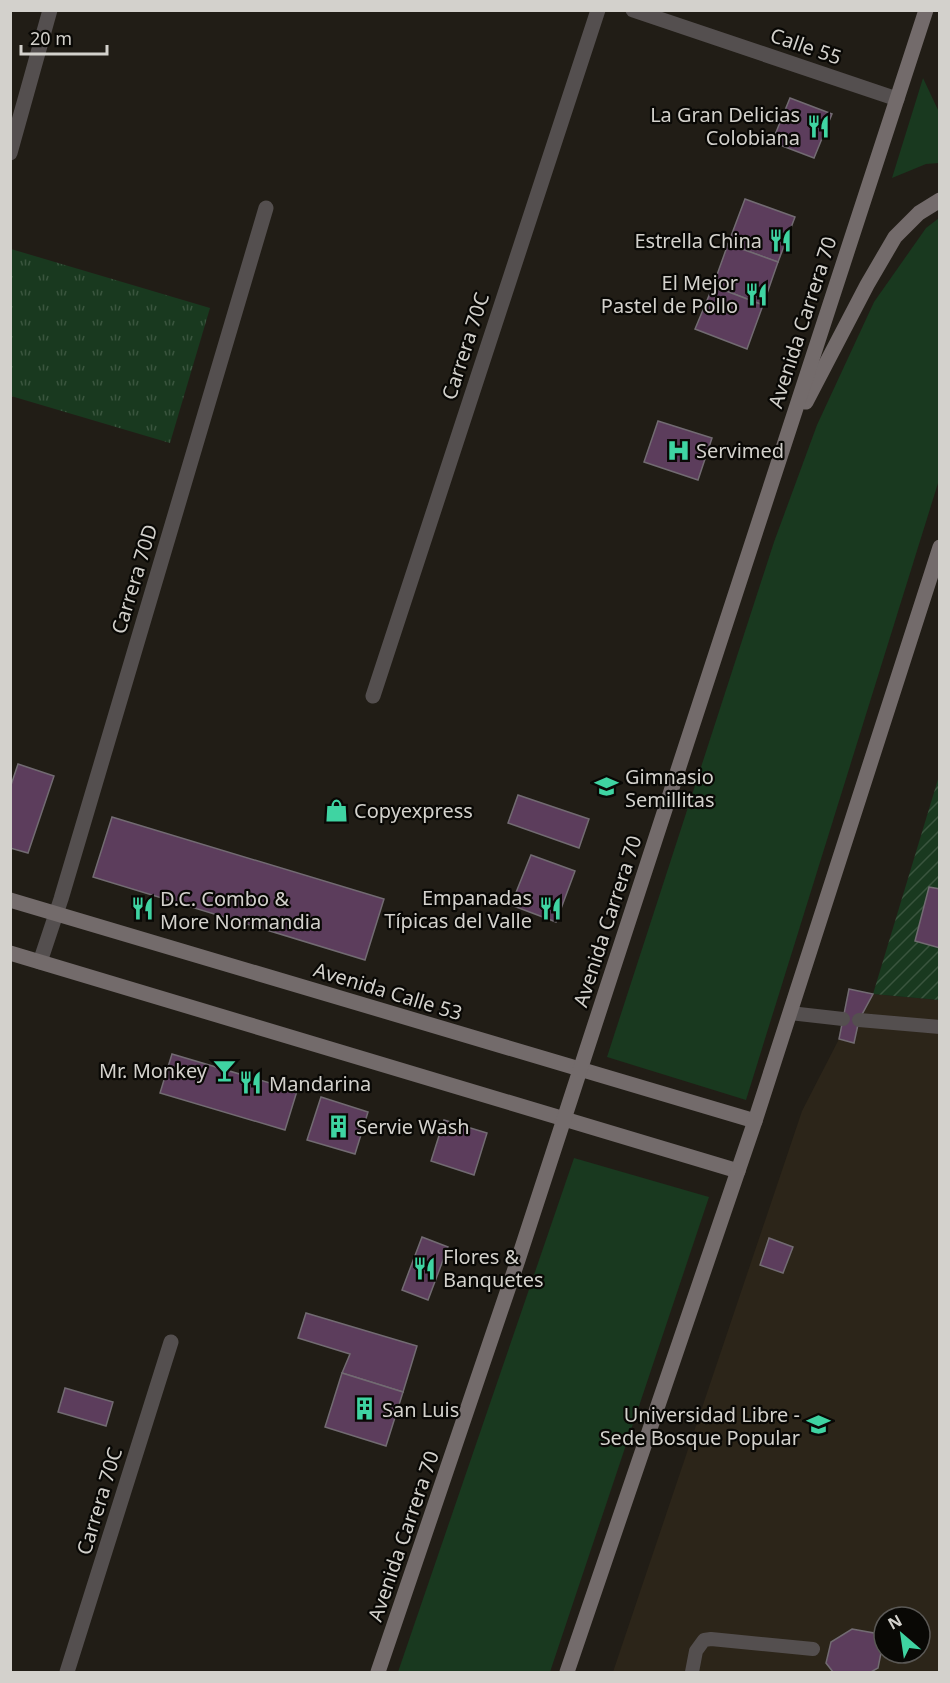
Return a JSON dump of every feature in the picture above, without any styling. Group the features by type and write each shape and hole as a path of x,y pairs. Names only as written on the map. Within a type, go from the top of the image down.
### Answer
{"main road":[{"name":"Avenida Carrera 70","path":"378,1672 564,1119 926,10"},
{"path":"785,441 867,285 895,237 919,213 939,200"},
{"path":"567,1672 755,1121 939,547"},
{"name":"Avenida Calle 53","path":"10,900 755,1121"},
{"path":"10,953 738,1171"}],"street":[{"path":"10,153 50,10"},
{"name":"Carrera 70C","path":"373,696 598,10"},
{"name":"Calle 55","path":"633,10 897,99"},
{"name":"Carrera 70D","path":"40,962 266,207"},
{"name":"Carrera 70C","path":"67,1672 171,1342"}],"lane":[{"path":"790,1013 843,1018"},
{"path":"859,1020 939,1027"},
{"path":"692,1672 696,1651 704,1640 813,1649"}],"shaded area":[{"name":"Universidad Libre - Sede Bosque Popular","path":"849,989 873,994 939,1000 939,1672 613,1672 802,1111 839,1039"}],"green space":[{"path":"923,78 939,112 939,163 926,164 892,178"},
{"path":"939,218 939,480 746,1100 607,1057 774,542 817,425 874,302 926,228"},
{"path":"11,249 210,308 170,443 11,396"},
{"path":"939,776 939,1000 873,994"},
{"path":"574,1158 709,1197 550,1672 398,1672"}],"building":[{"path":"790,98 832,114 814,158 772,142"},
{"path":"745,199 795,217 778,262 728,244"},
{"path":"728,244 778,262 763,305 713,286"},
{"path":"713,286 763,305 747,349 695,329"},
{"name":"Servimed","path":"658,421 712,438 698,480 644,462"},
{"path":"18,764 54,776 28,853 10,848 10,788"},
{"path":"518,795 589,819 579,848 508,823"},
{"path":"112,817 384,899 365,960 93,877"},
{"path":"531,855 575,871 556,922 511,905"},
{"path":"929,887 940,889 940,948 915,941"},
{"path":"849,989 873,994 859,1020 854,1043 839,1039"},
{"path":"172,1054 297,1091 285,1130 160,1093"},
{"name":"Servie Wash","path":"321,1097 368,1112 355,1154 307,1140"},
{"path":"444,1120 487,1133 474,1175 431,1161"},
{"name":"Flores & Banquetes","path":"422,1237 448,1247 428,1300 402,1290"},
{"path":"769,1238 793,1247 783,1273 760,1265"},
{"path":"306,1313 417,1346 403,1392 342,1373 350,1354 298,1338"},
{"name":"San Luis","path":"342,1373 403,1392 386,1446 325,1427"},
{"path":"65,1388 113,1402 106,1426 58,1412"},
{"path":"852,1629 872,1633 872,1665 879,1665 878,1668 871,1672 833,1672 826,1663 831,1642"}],"place":[{"name":"La Gran Delicias Colobiana","path":"818,126"},
{"name":"Estrella China","path":"780,240"},
{"name":"El Mejor Pastel de Pollo","path":"756,294"},
{"name":"Servimed","path":"678,450"},
{"name":"Gimnasio Semillitas","path":"607,787"},
{"name":"Copyexpress","path":"336,810"},
{"name":"Empanadas Típicas del Valle","path":"550,908"},
{"name":"D.C. Combo & More Normandia","path":"142,909"},
{"name":"Mr. Monkey","path":"225,1070"},
{"name":"Mandarina","path":"251,1083"},
{"name":"Servie Wash","path":"338,1126"},
{"name":"Flores & Banquetes","path":"425,1268"},
{"name":"San Luis","path":"364,1409"},
{"name":"Universidad Libre - Sede Bosque Popular","path":"818,1425"}]}
